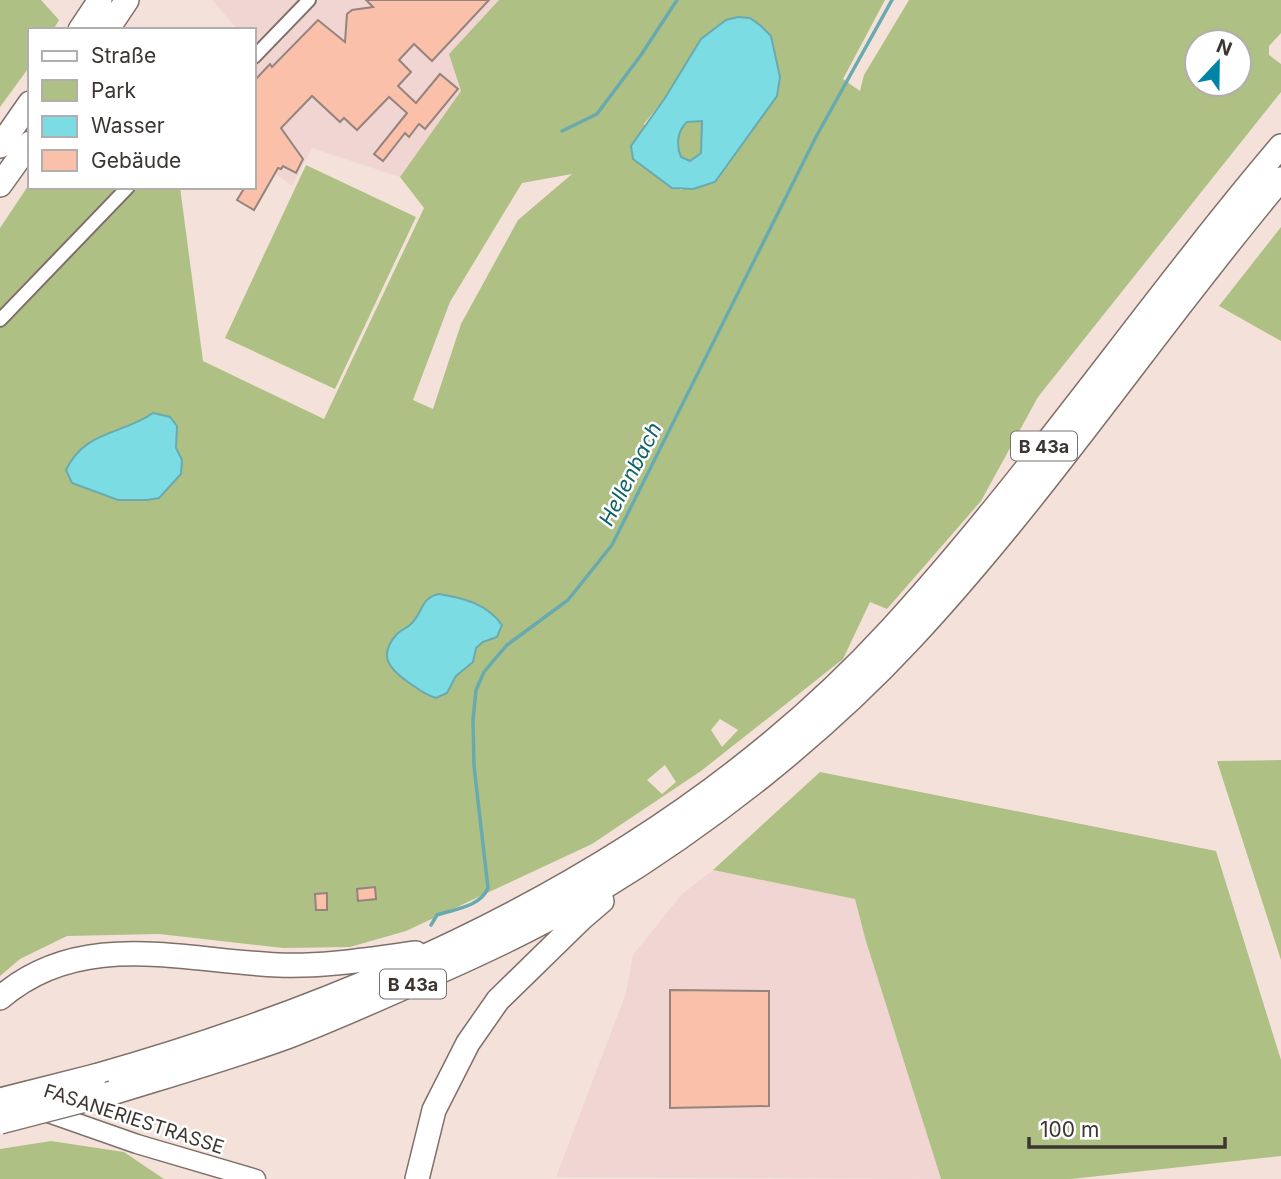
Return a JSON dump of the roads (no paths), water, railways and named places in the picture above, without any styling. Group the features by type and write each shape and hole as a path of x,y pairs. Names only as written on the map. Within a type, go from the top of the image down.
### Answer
{"highway":[{"path":"81,28 100,0"},
{"path":"108,28 127,0"},
{"path":"0,146 28,106"},
{"path":"0,185 28,146"},
{"name":"B 43a","path":"0,1099 95,1076 182,1050 334,996 440,950 565,887 733,772 846,674 888,632 1005,498 1201,243 1281,146"},
{"name":"B 43a","path":"0,1122 112,1093 288,1036 374,1002 494,947 600,890 721,808 799,746 913,637 1017,516 1171,314 1281,179"},
{"path":"417,1179 426,1135 439,1099 468,1043 498,1000 581,919 691,828"},
{"path":"0,998 35,975 55,966 99,954 145,953 258,964 308,965 440,950"}],"street":[{"path":"256,55 309,0"},
{"path":"0,320 126,189"},
{"name":"FASANERIESTRASSE","path":"0,1099 256,1179"}],"water":[{"path":"750,18 771,36 780,77 777,96 715,182 693,189 672,188 633,159 631,146 665,98 701,39 726,20","holes":["702,121 701,153 690,161 681,157 678,139 687,122"]},
{"path":"153,413 170,417 177,426 176,448 182,460 181,474 159,498 118,500 72,483 66,470 83,447"},
{"path":"439,594 474,603 489,612 502,625 497,637 476,648 473,662 456,676 447,693 436,698 421,691 395,672 387,655 388,648 397,634 415,620 428,599"}],"waterway":[{"path":"562,131 597,114 641,55 677,0"},
{"name":"Hellenbach","path":"431,925 437,915 473,903 488,888 474,766 473,720 476,690 484,672 507,645 568,600 612,545 817,135 892,0"}]}
